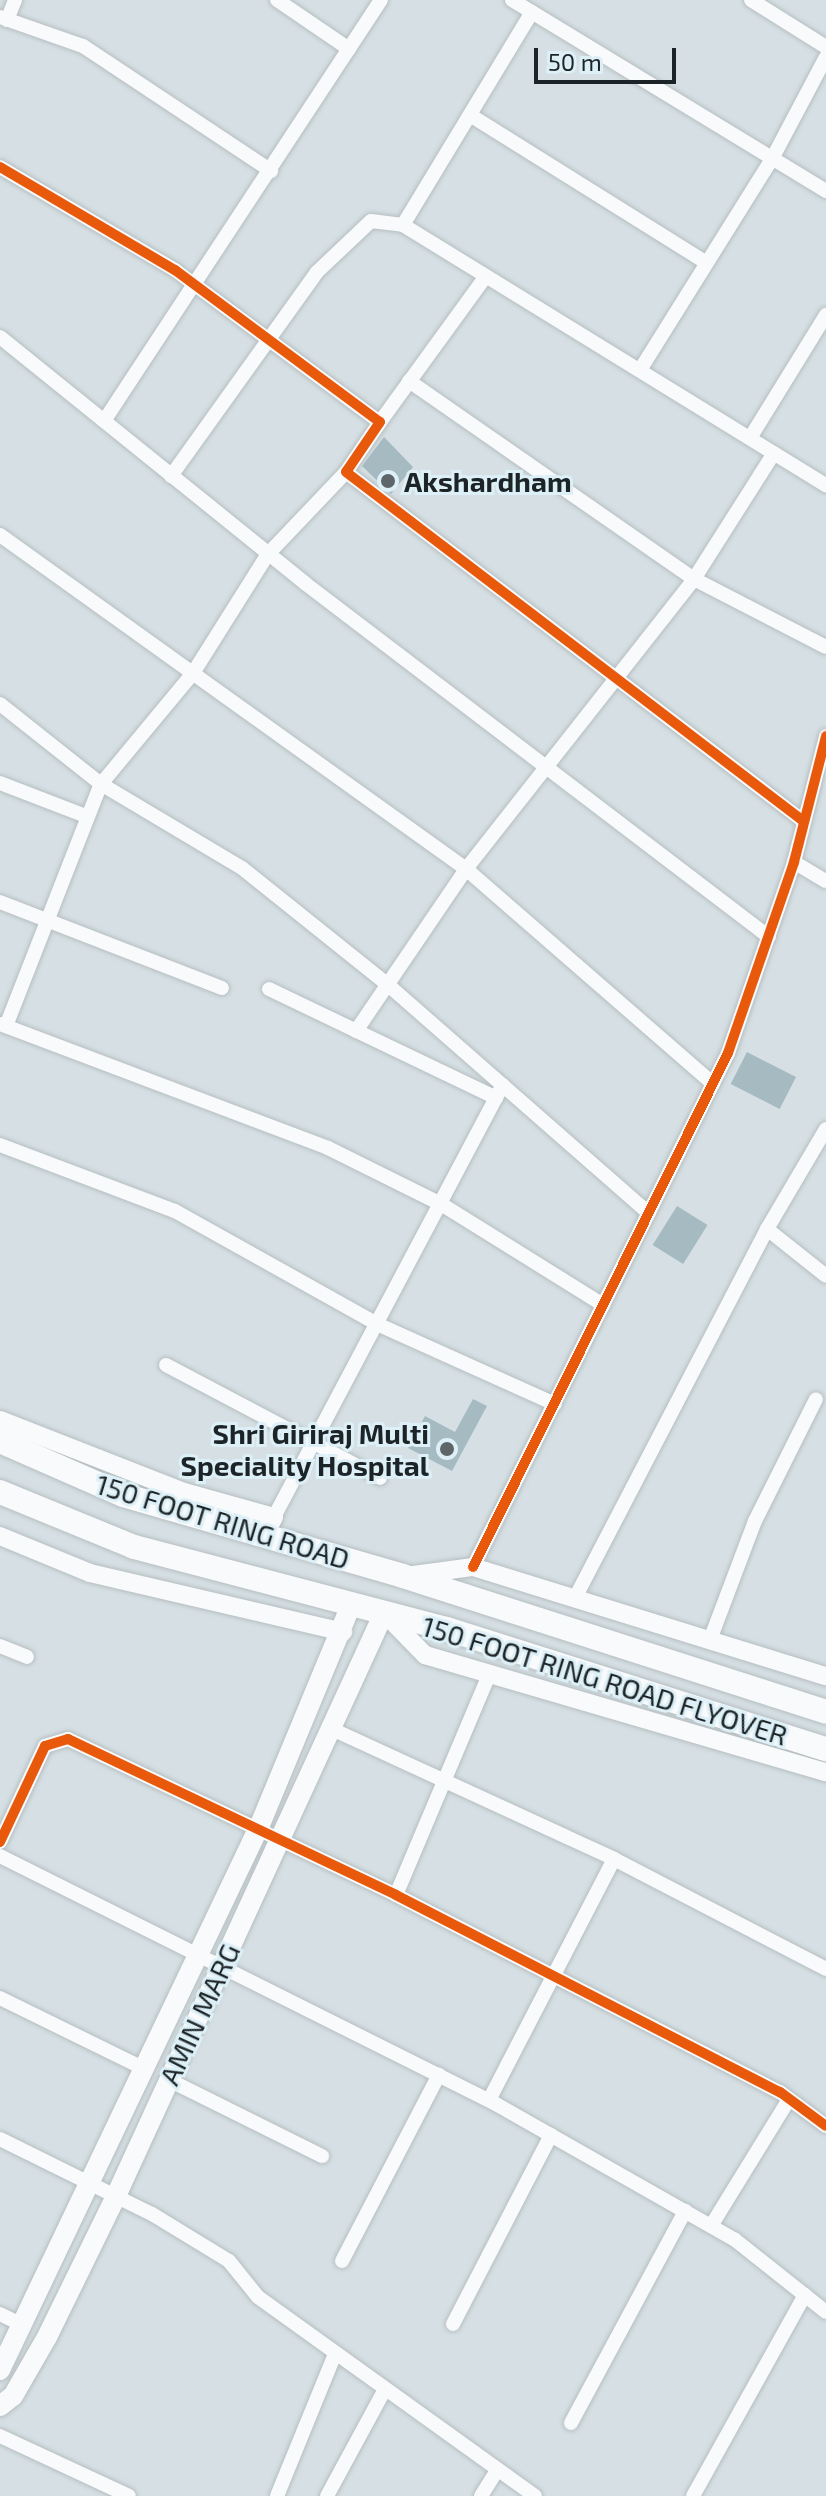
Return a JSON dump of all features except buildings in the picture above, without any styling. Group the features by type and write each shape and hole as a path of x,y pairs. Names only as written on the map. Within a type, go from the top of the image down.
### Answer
{"highway":[{"name":"150 FOOT RING ROAD","path":"0,1441 123,1495 269,1527 403,1576"},
{"name":"150 FOOT RING ROAD","path":"0,1492 134,1547 384,1613"},
{"name":"150 FOOT RING ROAD FLYOVER","path":"403,1576 826,1712"},
{"name":"150 FOOT RING ROAD FLYOVER","path":"384,1613 826,1749"}],"main road":[{"name":"AMIN MARG","path":"0,2370 259,1827 343,1632 351,1605"},
{"name":"AMIN MARG","path":"0,2406 13,2396 47,2337 115,2198 221,1962 334,1730 384,1613"}],"street":[{"path":"15,0 4,19 83,46 271,171"},
{"path":"277,0 349,49"},
{"path":"104,421 197,287 381,0"},
{"path":"512,0 826,191"},
{"path":"751,0 826,47"},
{"path":"403,225 532,12"},
{"path":"640,370 772,159 826,57"},
{"path":"470,115 707,263"},
{"path":"0,167 197,287 380,422"},
{"path":"171,476 266,338 317,272 371,221 403,225 826,485"},
{"path":"486,276 346,472 268,554 193,673 101,784 3,1025 328,1148 441,1204 603,1305"},
{"path":"750,438 822,332 826,315"},
{"path":"0,337 268,554 548,765 769,937"},
{"path":"409,381 694,579 826,647"},
{"path":"356,1031 466,869 694,579 774,453"},
{"path":"346,472 614,682 802,820"},
{"path":"0,535 466,869 713,1084"},
{"path":"0,704 101,784 242,868 387,984 500,1092 649,1213"},
{"path":"473,1567 713,1084 794,862 802,820 826,736"},
{"path":"0,783 88,817"},
{"path":"794,862 826,881"},
{"path":"0,902 49,917 222,988"},
{"path":"269,989 356,1031 500,1092"},
{"path":"0,1420 269,1527 500,1092"},
{"path":"575,1598 767,1229 826,1129"},
{"path":"0,1145 175,1211 377,1324 555,1404"},
{"path":"767,1229 826,1276"},
{"path":"166,1365 380,1478"},
{"path":"710,1640 755,1521 816,1399"},
{"path":"0,1536 90,1573 343,1632"},
{"path":"403,1576 473,1567 826,1676"},
{"path":"384,1613 425,1655 826,1772"},
{"path":"0,1646 27,1657"},
{"path":"396,1895 449,1782 490,1673"},
{"path":"334,1730 614,1859 826,1969"},
{"path":"0,1842 45,1746 68,1739 284,1838 396,1895 789,2099 826,2126"},
{"path":"0,1856 221,1962 489,2100 711,2226 826,2312"},
{"path":"489,2100 614,1859"},
{"path":"0,1998 143,2068"},
{"path":"342,2261 439,2075"},
{"path":"169,2080 322,2156"},
{"path":"711,2226 789,2099"},
{"path":"453,2324 551,2135"},
{"path":"0,2139 229,2261 258,2297 384,2391 535,2496"},
{"path":"571,2423 685,2211"},
{"path":"693,2496 805,2295"},
{"path":"0,2314 23,2325"},
{"path":"277,2496 335,2354"},
{"path":"327,2496 384,2391"},
{"path":"0,2436 129,2496"},
{"path":"481,2496 497,2470"}],"cycle path":[{"path":"0,167 175,270 380,422 346,472 802,820"},
{"path":"473,1567 728,1053 794,862 826,736"},
{"path":"0,1842 45,1746 68,1739 396,1895 780,2092 826,2126"}],"place":[{"name":"Akshardham","path":"388,481"},
{"name":"Shri Giriraj Multi Speciality Hospital","path":"447,1449"}]}
